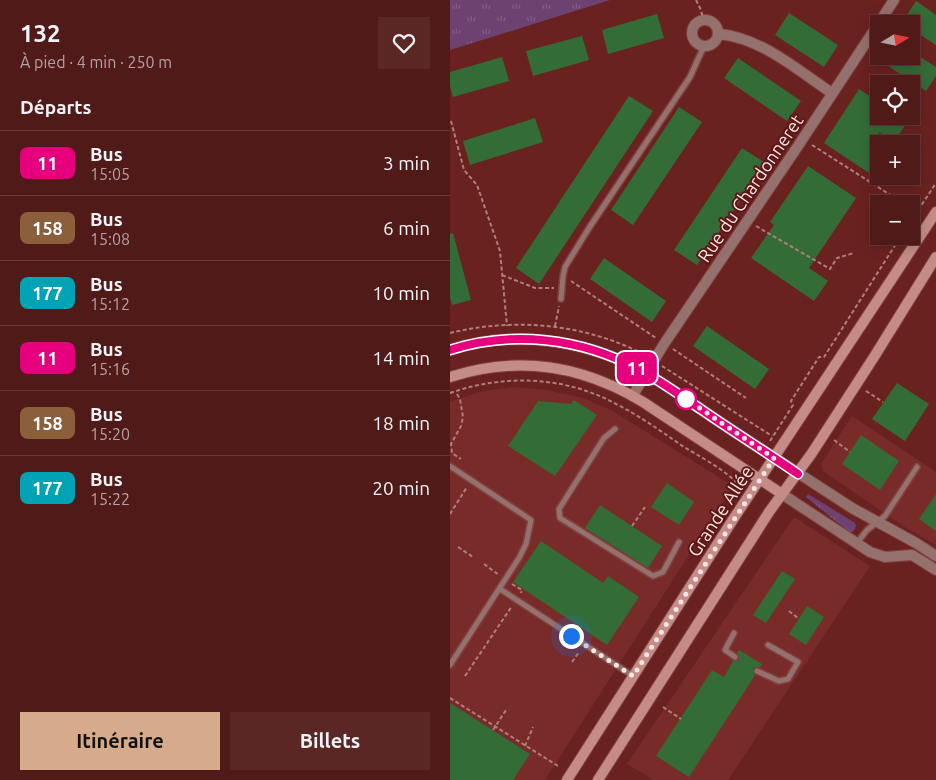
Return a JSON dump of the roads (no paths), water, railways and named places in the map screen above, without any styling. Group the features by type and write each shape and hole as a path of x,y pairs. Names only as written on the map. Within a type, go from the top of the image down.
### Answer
{"main road":[{"name":"Grande Allée","path":"567,780 760,479 936,212"},
{"path":"598,780 782,494 798,474 874,357 936,257"},
{"path":"450,350 496,340 522,339 556,341 601,353 646,373 798,474"},
{"path":"450,377 472,370 496,366 542,366 586,375 633,395 782,494"}],"street":[{"name":"Rue du Chardonneret","path":"633,395 664,344 803,139 894,0"},
{"path":"704,20 714,23 719,34 714,43 704,46 695,41 692,31 697,22 704,20"},
{"path":"719,34 734,36 758,44 832,93"},
{"path":"798,474 852,508 936,556"},
{"path":"782,494 870,552 881,556 912,555 936,570"}],"lane":[{"path":"561,299 562,276 565,267 588,228 690,77 704,46"},
{"path":"614,430 604,438 559,509 560,518 653,576 663,572 679,542"},
{"path":"450,466 531,520 526,544 519,558 450,665"},
{"path":"857,543 867,530 884,516 917,467"},
{"path":"500,589 633,676"},
{"path":"734,632 725,650 735,657"},
{"path":"757,671 779,681 788,679 798,662 768,645"},
{"path":"450,652 456,656"}]}
